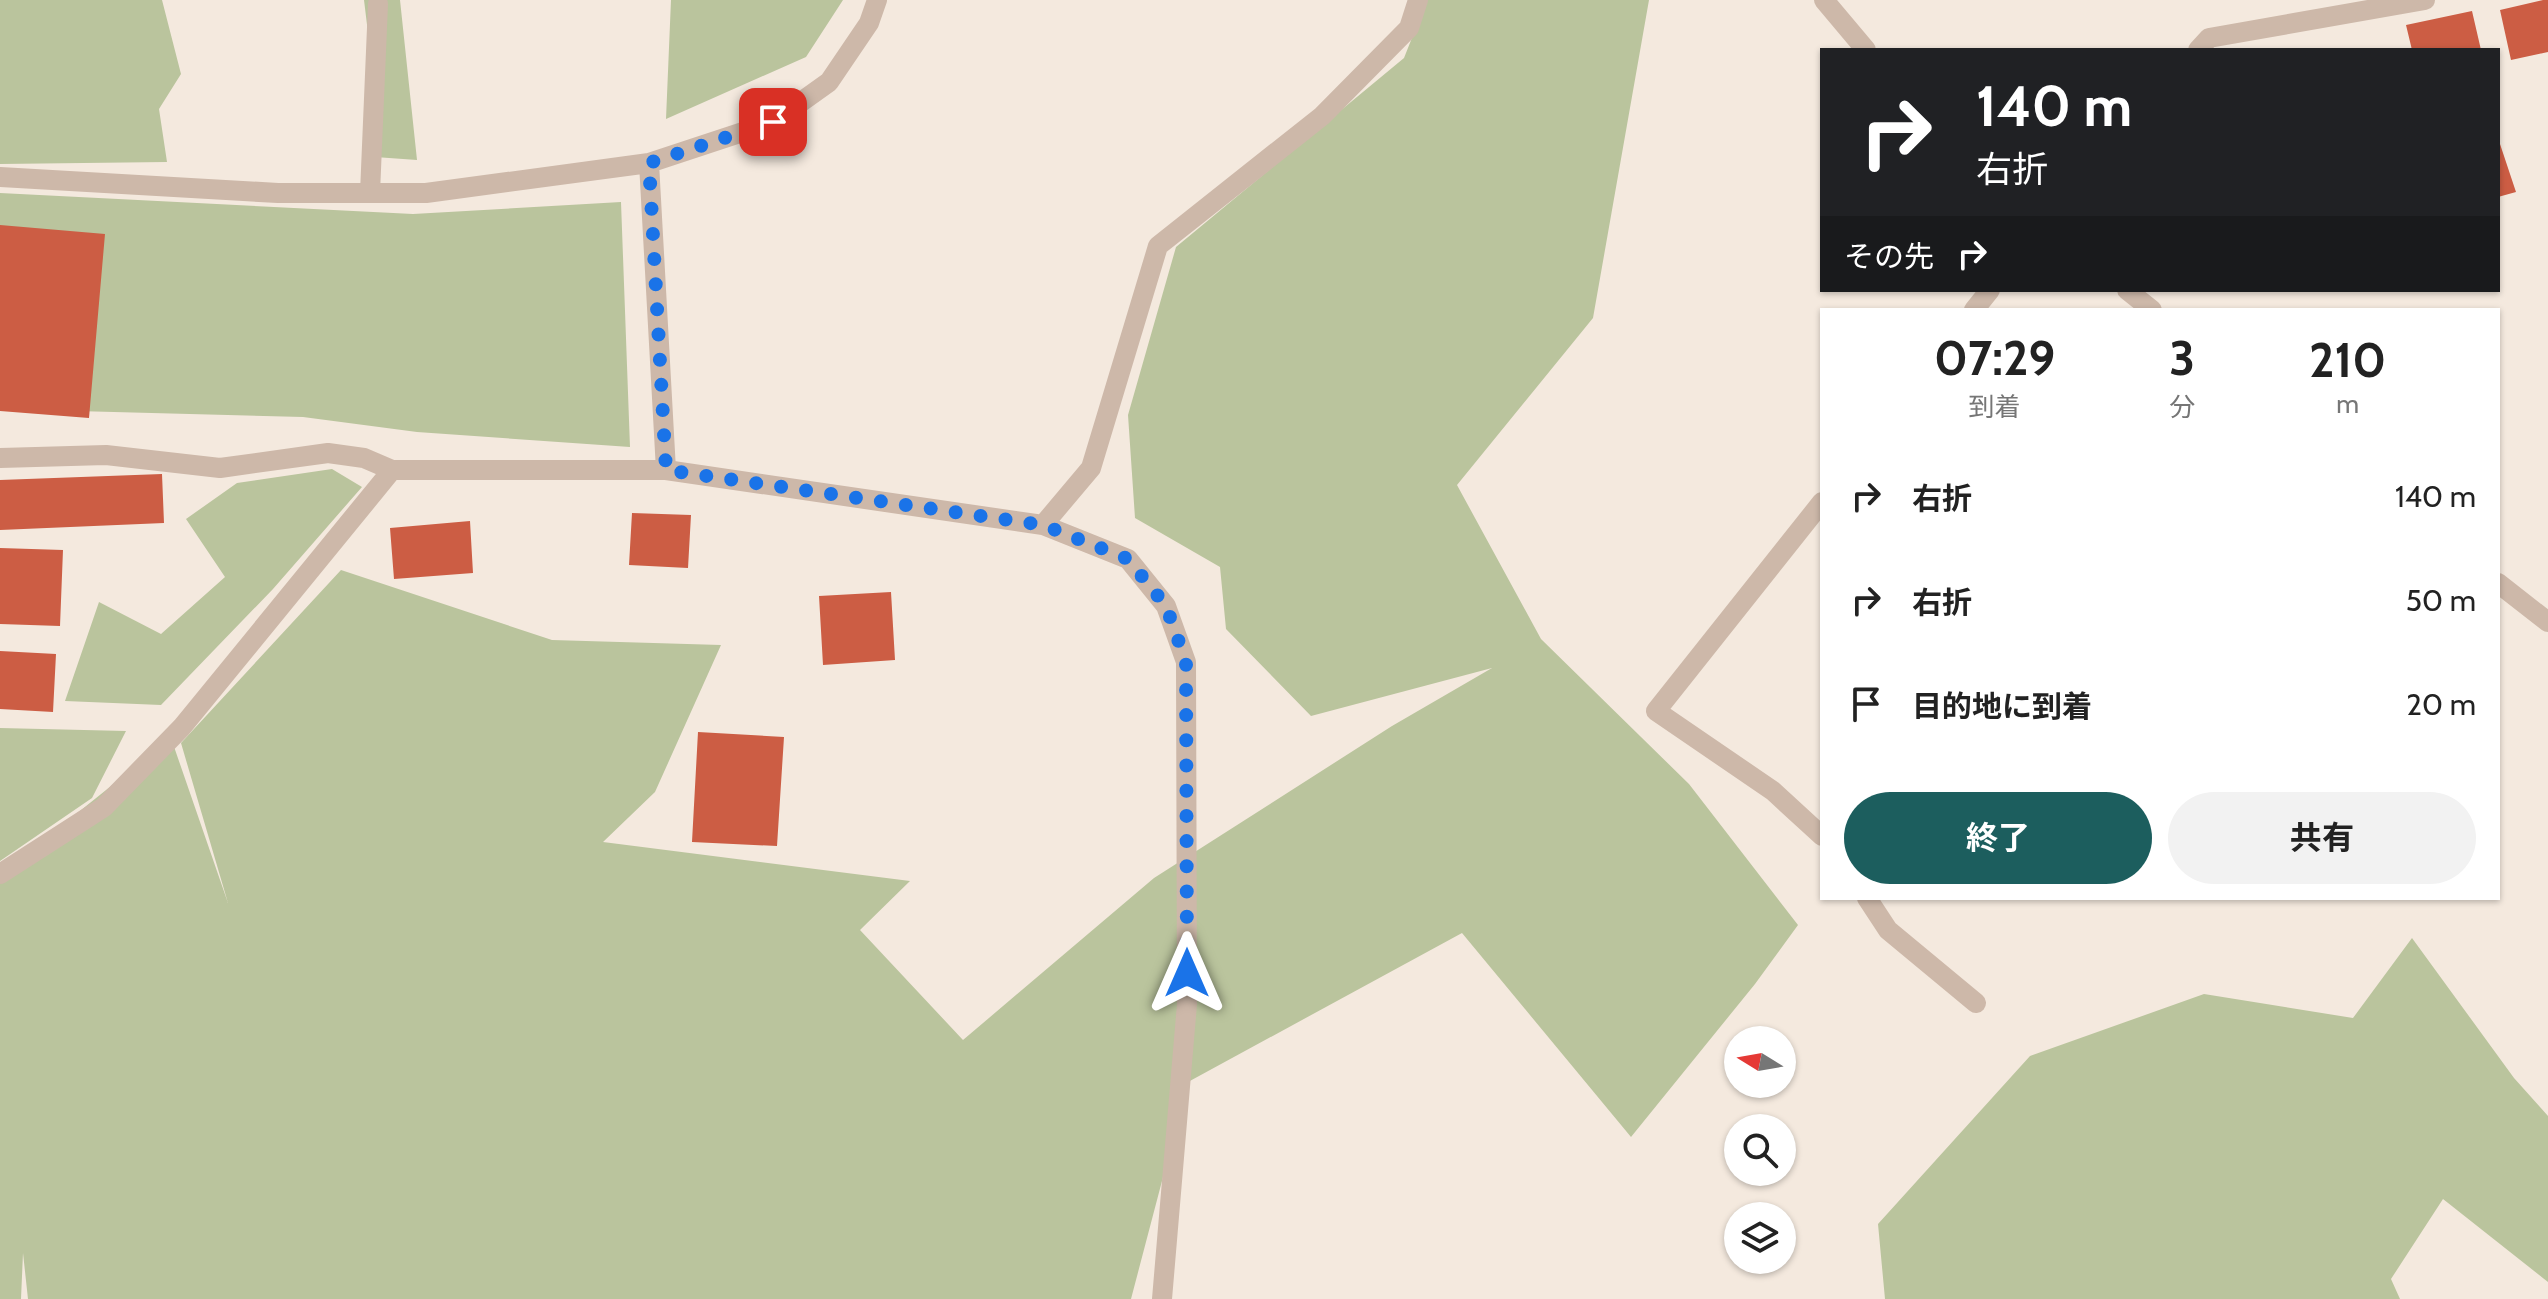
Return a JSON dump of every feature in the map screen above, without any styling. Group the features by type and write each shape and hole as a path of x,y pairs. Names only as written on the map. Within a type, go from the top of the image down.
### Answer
{"street":[{"path":"0,177 278,193 426,193 649,163 773,122 829,82 869,23 877,0"},
{"path":"1043,525 1091,468 1158,246 1322,116 1409,28 1418,0"},
{"path":"1824,0 1864,48"},
{"path":"2200,48 2209,38 2425,0"},
{"path":"370,193 378,4"},
{"path":"649,163 666,470"},
{"path":"1976,308 1988,292"},
{"path":"2130,292 2150,308"},
{"path":"0,458 106,455 220,468 328,453 364,458 392,470 666,470 1043,525 1128,559 1166,606 1186,662 1187,1004 1162,1299"},
{"path":"0,874 104,807 182,727 392,470"},
{"path":"1820,505 1656,711 1773,791 1820,834"},
{"path":"2500,585 2548,622"},
{"path":"1868,900 1888,930 1976,1003"}],"green space":[{"path":"0,0 162,0 181,74 159,109 167,162 0,164"},
{"path":"364,0 400,0 417,160 375,157 373,74"},
{"path":"671,0 843,0 806,57 666,119"},
{"path":"1427,0 1649,0 1593,318 1457,485 1541,639 1689,784 1798,925 1755,984 1631,1137 1462,933 1188,1082 1131,1299 28,1299 23,1253 21,1299 0,1299 0,875 171,738 228,903 181,743 341,570 552,640 721,645 655,792 603,842 910,881 860,930 963,1040 1154,878 1392,726 1492,668 1311,716 1226,629 1220,567 1135,518 1128,415 1176,247 1404,58"},
{"path":"0,193 413,214 621,202 630,447 417,432 303,417 0,409"},
{"path":"332,469 362,487 273,589 161,705 65,701 99,602 161,634 225,577 186,519 237,483"},
{"path":"0,728 126,731 92,798 0,861"},
{"path":"2412,938 2514,1078 2548,1116 2548,1282 2443,1199 2391,1279 2400,1299 1885,1299 1878,1224 2030,1056 2204,994 2353,1018"}],"building":[{"path":"2548,0 2548,52 2511,60 2500,10"},
{"path":"2472,11 2481,48 2412,48 2406,25"},
{"path":"2500,144 2516,192 2500,196"},
{"path":"0,225 105,234 89,418 0,411"},
{"path":"162,474 164,523 0,530 0,480"},
{"path":"632,513 691,515 688,568 629,565"},
{"path":"470,521 473,573 394,579 390,528"},
{"path":"0,548 63,550 60,626 0,624"},
{"path":"891,592 895,660 823,665 819,596"},
{"path":"0,651 56,654 53,712 0,709"},
{"path":"698,732 784,737 777,846 692,842"}],"route":[{"path":"773,122 649,163 666,470 1043,525 1128,559 1166,606 1186,662 1187,973"}]}
